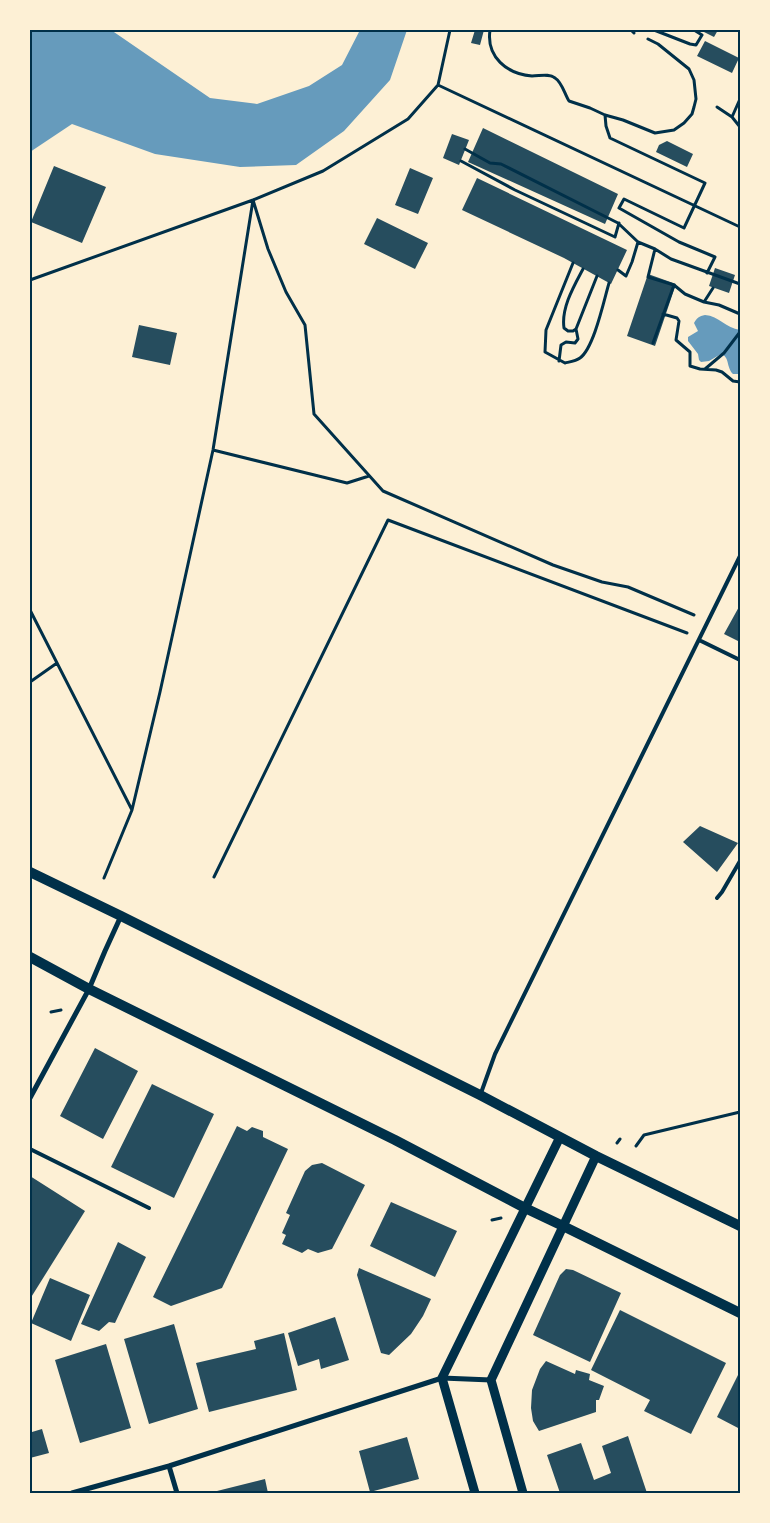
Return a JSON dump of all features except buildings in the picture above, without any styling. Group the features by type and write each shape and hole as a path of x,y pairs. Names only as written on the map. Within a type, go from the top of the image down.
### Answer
{"main road":[{"path":"30,872 122,916 480,1095 596,1156 740,1226"},
{"path":"30,957 90,989 395,1140 524,1208 740,1313"}],"street":[{"path":"30,1098 90,989 105,951 122,916"},
{"path":"475,1493 442,1378 560,1137"},
{"path":"523,1493 491,1380 596,1156"},
{"path":"72,1493 169,1466 442,1378 491,1380"},
{"path":"169,1466 177,1493"}],"lane":[{"path":"480,1095 496,1054 740,556"},
{"path":"699,640 740,660"},
{"path":"717,898 740,861"},
{"path":"30,1148 150,1208"}],"path":[{"path":"30,280 253,200 323,171 408,119 438,84 450,30"},
{"path":"490,30 490,47 494,56 505,68 520,74 550,75 559,81 569,101 656,134 674,130 684,123 692,114 696,90 689,69 658,44 648,39"},
{"path":"654,30 696,45 702,35 694,30"},
{"path":"438,84 740,227"},
{"path":"732,117 740,99"},
{"path":"717,106 732,117 740,127"},
{"path":"605,116 610,138 705,183 684,228 624,199 619,208 679,242 715,257 708,273"},
{"path":"465,149 490,163 501,164 619,223 638,242 671,259 740,284"},
{"path":"461,161 515,190 614,237 619,223"},
{"path":"104,878 132,810 160,692 213,450 253,200"},
{"path":"253,200 275,266 286,292 305,325 314,414 383,492 553,565 602,582 628,587 708,621"},
{"path":"618,270 626,276 638,242"},
{"path":"655,250 648,277 674,285 686,294 704,302 719,305 740,314"},
{"path":"573,263 546,330 545,352 559,361 564,363 580,358 588,347 596,328 609,283"},
{"path":"576,329 573,332 564,328 563,318 572,290 583,269"},
{"path":"559,361 560,345 566,342 575,343 578,339 576,329 597,276"},
{"path":"654,343 674,285"},
{"path":"704,302 713,288"},
{"path":"664,314 677,318 679,321 676,340 690,352 690,366 716,370 722,372 733,381 740,382"},
{"path":"706,369 724,353 740,332"},
{"path":"213,450 347,482 369,476"},
{"path":"214,877 388,520 688,633"},
{"path":"30,610 132,810"},
{"path":"30,682 57,662"},
{"path":"636,1146 644,1135 740,1112"},
{"path":"617,1143 620,1139"},
{"path":"492,1220 501,1218"}],"water":[{"path":"30,30 111,30 210,98 257,104 309,86 342,65 360,30 407,30 390,80 344,131 296,165 240,167 155,154 72,124 30,152"},
{"path":"705,315 714,317 740,330 740,374 733,374 724,355 721,354 709,361 701,362 699,360 698,354 688,341 688,337 698,331 694,323 698,318"}]}
